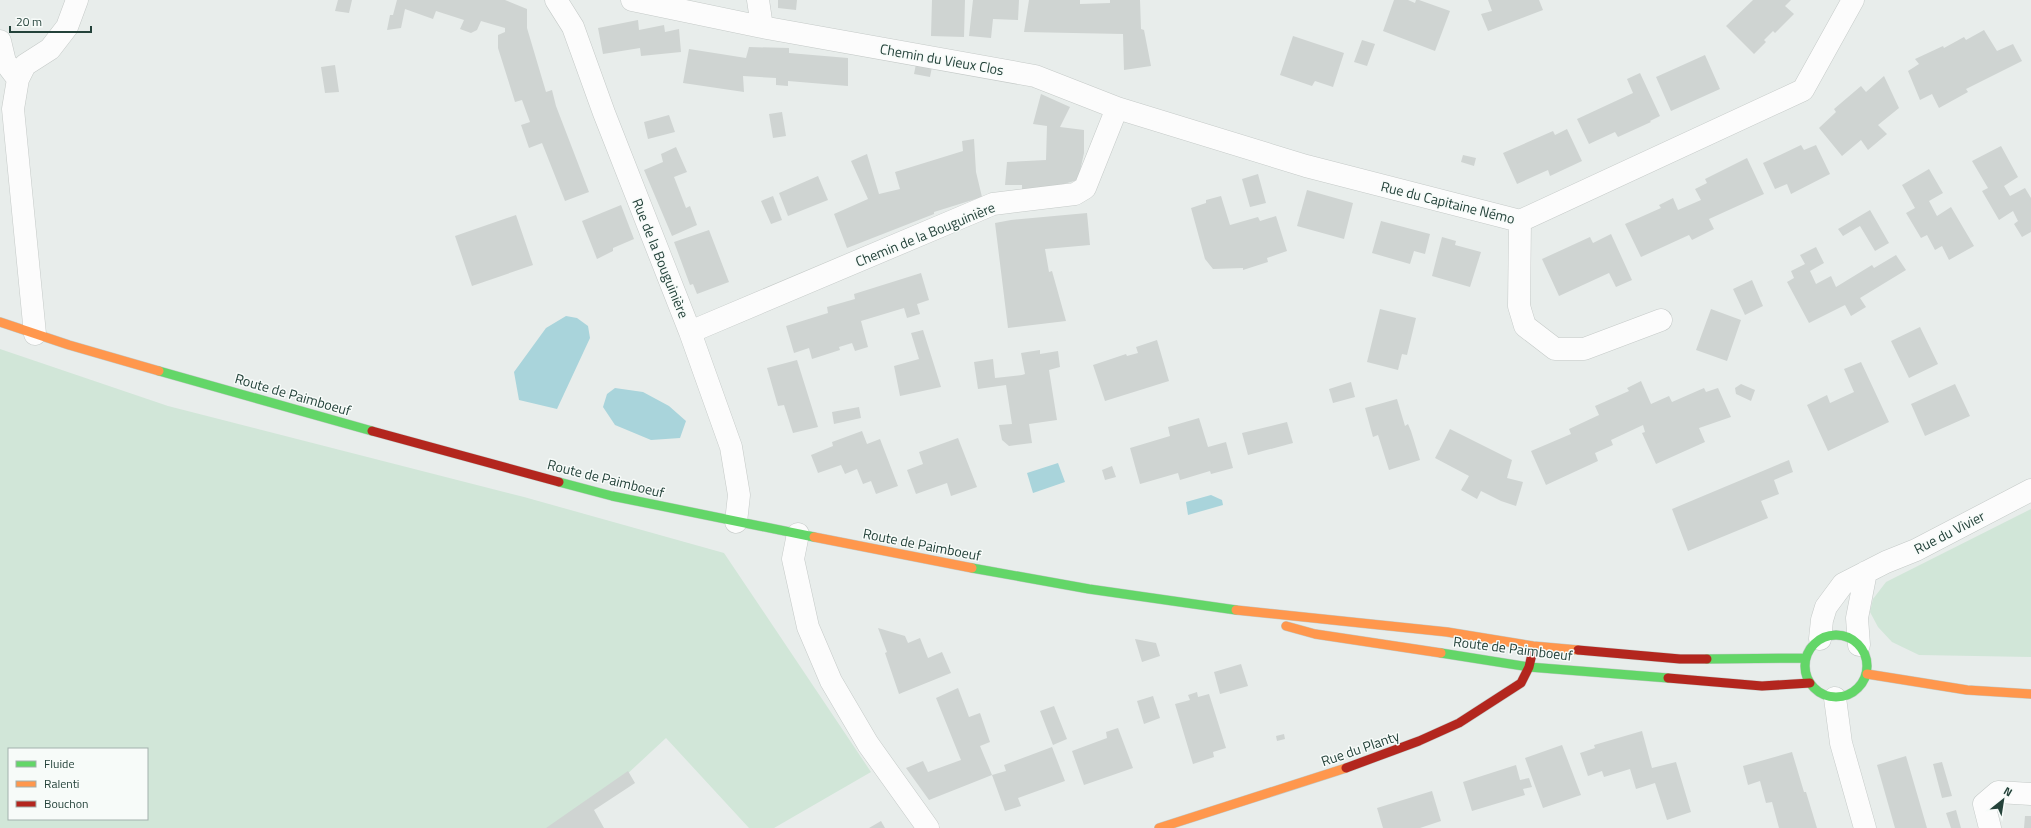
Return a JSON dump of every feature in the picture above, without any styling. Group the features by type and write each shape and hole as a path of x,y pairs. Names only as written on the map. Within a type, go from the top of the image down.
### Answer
{"street":[{"path":"35,334 13,109 18,79 26,65 50,50 67,27 77,0"},
{"name":"Rue de la Bouguinière","path":"556,0 573,27 604,113 690,332 732,447 739,495 736,522"},
{"name":"Chemin du Vieux Clos","path":"632,0 762,26 1035,76 1117,108"},
{"path":"758,0 762,26"},
{"name":"Rue du Capitaine Némo","path":"1117,108 1306,166 1520,221 1803,90 1853,0"},
{"path":"0,41 5,62 18,79"},
{"name":"Chemin de la Bouguinière","path":"690,332 993,204 1075,194 1085,188 1117,108"},
{"path":"1520,221 1519,306 1525,326 1555,349 1584,348 1661,320"},
{"name":"Route de Paimboeuf","path":"0,322 35,334 419,444 612,496 916,558 1089,589 1217,608 1447,632 1533,646 1680,659 1738,660 1760,658 1806,658"},
{"name":"Rue du Vivier","path":"1820,639 1822,620 1826,607 1843,584 1916,550 2031,490"},
{"path":"798,534 793,559 808,627 831,681 868,744 928,828"},
{"path":"1859,645 1857,618 1866,572"},
{"name":"Route de Paimboeuf","path":"1217,608 1316,634 1529,667 1762,686 1810,683"},
{"path":"1832,635 1840,635 1852,639 1859,645 1867,660 1867,674 1864,682 1856,692 1848,696 1836,698 1817,692 1805,673 1806,658 1811,647 1820,639 1832,635"},
{"name":"Rue du Planty","path":"1160,828 1362,763 1419,741 1459,723 1521,682 1529,667 1533,646"},
{"path":"1867,674 1967,690 2031,694"},
{"path":"1836,698 1841,743 1865,828"},
{"path":"1990,828 1984,804 1988,800 1998,792 2031,794"}],"green space":[{"path":"0,349 168,406 524,497 724,553 871,772 774,828 749,828 666,738 569,828 0,828"},
{"path":"2031,509 2031,657 1919,655 1892,642 1878,627 1870,612 1873,599 1886,582"}],"water":[{"path":"566,316 577,318 588,326 590,338 557,409 519,400 514,372 546,328"},
{"path":"615,388 643,392 669,406 686,421 680,438 651,440 615,425 603,407 607,394"},
{"path":"1058,463 1065,482 1033,493 1027,473"},
{"path":"1211,495 1222,500 1223,505 1188,515 1186,502"}],"building":[{"path":"338,0 352,0 349,13 335,11"},
{"path":"397,0 505,0 527,9 527,28 546,92 552,90 556,106 589,192 565,201 542,143 529,148 521,125 530,122 522,100 515,102 498,48 498,35 505,32 505,28 481,21 477,30 471,33 460,29 464,20 436,11 433,19 405,9 401,28 387,30 390,15 393,15"},
{"path":"778,0 797,0 796,10 778,8"},
{"path":"932,0 965,0 964,37 931,36"},
{"path":"973,0 1019,0 1018,20 993,19 991,38 969,36"},
{"path":"1029,0 1080,0 1080,4 1110,3 1110,0 1140,0 1141,29 1144,30 1151,66 1124,70 1123,34 1024,32"},
{"path":"1394,0 1408,0 1415,3 1416,0 1419,0 1450,11 1435,51 1383,31"},
{"path":"1488,0 1539,0 1543,10 1488,31 1481,14 1492,11"},
{"path":"1753,0 1791,0 1785,6 1794,14 1775,33 1773,31 1764,40 1766,42 1754,54 1726,26"},
{"path":"638,20 639,30 664,25 665,32 679,29 681,52 641,56 640,48 603,54 598,28"},
{"path":"1984,30 1997,51 2013,44 2022,61 1966,89 1968,92 1939,108 1932,94 1920,100 1908,71 1919,64 1915,59 1943,46 1944,48 1964,37 1966,40"},
{"path":"1293,36 1344,53 1333,87 1315,81 1312,86 1280,75"},
{"path":"1362,40 1375,44 1367,66 1354,62"},
{"path":"749,47 789,48 789,53 848,58 848,86 788,81 788,86 776,85 776,78 743,76 744,92 683,83 689,49 746,58"},
{"path":"1705,55 1720,89 1671,111 1656,77"},
{"path":"916,64 932,67 930,77 914,74"},
{"path":"335,65 339,92 325,93 321,67"},
{"path":"1640,73 1660,116 1650,121 1651,122 1618,137 1615,132 1589,144 1577,119 1633,93 1627,79"},
{"path":"1884,76 1899,108 1878,125 1887,134 1868,150 1861,140 1842,156 1819,128 1836,112 1834,109 1861,86 1866,92"},
{"path":"1041,94 1070,107 1060,127 1084,130 1084,153 1078,180 1046,189 1022,192 1022,185 1005,185 1007,162 1046,160 1047,126 1033,124"},
{"path":"782,112 786,136 773,138 769,114"},
{"path":"669,115 675,132 648,139 644,122"},
{"path":"1567,129 1582,161 1550,176 1548,170 1517,184 1503,153 1553,131 1555,135"},
{"path":"974,139 976,172 982,197 934,212 934,214 847,248 834,214 868,199 851,161 867,154 879,194 900,189 895,172 963,151 962,141"},
{"path":"1801,145 1804,150 1816,145 1830,174 1791,194 1787,184 1775,189 1763,163"},
{"path":"2001,146 2018,177 2004,186 2010,196 2025,188 2031,198 2031,232 2022,237 2014,224 2018,221 2013,211 1999,220 1982,191 1988,188 1972,161"},
{"path":"676,147 687,172 674,177 686,208 690,206 697,225 672,236 644,170 663,162 661,154"},
{"path":"1463,155 1476,158 1474,166 1461,162"},
{"path":"1747,158 1764,194 1709,219 1714,229 1692,240 1689,235 1641,257 1625,224 1661,208 1659,205 1673,198 1678,210 1701,200 1695,189 1707,183 1705,179"},
{"path":"1929,169 1943,193 1929,201 1937,216 1951,207 1974,246 1949,260 1942,246 1935,250 1927,235 1921,238 1906,213 1915,208 1902,185"},
{"path":"1258,174 1266,203 1250,207 1242,179"},
{"path":"818,176 828,200 788,216 779,193"},
{"path":"1307,190 1353,203 1344,239 1297,226"},
{"path":"773,196 782,220 771,224 761,201"},
{"path":"1221,196 1230,225 1258,217 1260,221 1276,216 1287,251 1267,258 1268,262 1243,270 1243,268 1213,269 1205,259 1191,208 1206,203 1206,200"},
{"path":"621,205 634,239 613,248 613,251 597,259 582,221"},
{"path":"1870,210 1889,243 1875,251 1860,226 1843,236 1838,229"},
{"path":"1087,213 1090,245 1045,249 1049,272 1052,271 1066,321 1008,328 995,223 1011,220"},
{"path":"516,215 533,265 472,286 455,236"},
{"path":"1381,221 1430,234 1425,254 1414,251 1410,264 1372,253"},
{"path":"709,230 729,282 697,294 693,284 690,285 674,242"},
{"path":"1611,234 1632,280 1616,287 1609,273 1559,296 1542,259 1590,237 1593,243"},
{"path":"1442,237 1456,241 1455,245 1481,252 1470,287 1432,276"},
{"path":"1816,247 1824,263 1810,271 1816,284 1831,276 1836,287 1872,265 1874,268 1896,255 1906,270 1860,298 1866,307 1851,316 1845,305 1809,323 1787,282 1794,278 1791,271 1805,264 1800,255"},
{"path":"921,273 929,300 917,304 920,314 907,318 904,308 861,321 868,347 855,351 852,343 839,347 840,350 812,359 809,348 794,353 786,326 828,313 827,307 855,299 854,294"},
{"path":"1752,280 1763,306 1745,315 1733,289"},
{"path":"1380,309 1416,318 1407,355 1402,354 1398,370 1367,362"},
{"path":"1711,309 1741,320 1727,361 1696,350"},
{"path":"1920,327 1938,364 1909,378 1891,341"},
{"path":"923,330 941,387 900,396 894,366 919,359 911,333"},
{"path":"1157,340 1169,381 1105,401 1093,365 1126,354 1127,356 1138,353 1136,347"},
{"path":"1040,350 1040,354 1058,351 1060,367 1049,370 1057,420 1029,424 1032,443 1009,446 1002,440 999,425 1012,424 1006,385 978,389 974,362 993,359 995,378 1022,375 1025,374 1021,353"},
{"path":"797,360 818,427 793,433 784,405 778,406 767,368"},
{"path":"1861,362 1889,422 1828,451 1807,405 1827,395 1830,403 1854,392 1844,369"},
{"path":"1641,381 1651,404 1669,396 1672,402 1704,388 1706,392 1718,388 1731,417 1699,428 1705,442 1656,464 1642,433 1645,432 1643,425 1611,440 1613,445 1595,453 1598,461 1546,485 1531,451 1571,434 1569,429 1599,415 1595,406 1629,391 1627,388"},
{"path":"1351,382 1355,397 1333,403 1329,389"},
{"path":"1741,384 1755,390 1751,401 1736,394 1735,388"},
{"path":"1955,384 1970,416 1925,436 1911,404"},
{"path":"1397,399 1405,426 1408,424 1420,460 1389,470 1378,435 1373,437 1365,408"},
{"path":"859,407 861,418 834,424 832,412"},
{"path":"1199,418 1208,447 1226,442 1233,468 1211,474 1210,471 1180,480 1178,473 1140,484 1130,448 1170,436 1168,427"},
{"path":"1287,422 1293,443 1248,455 1242,433"},
{"path":"1450,429 1512,460 1507,478 1523,482 1516,506 1501,501 1481,491 1477,499 1461,490 1469,476 1435,458"},
{"path":"862,431 867,444 880,439 898,486 876,494 871,481 863,484 857,469 845,474 841,465 818,473 811,455 833,446 832,442"},
{"path":"958,438 977,487 951,496 947,483 916,494 907,470 923,464 919,452"},
{"path":"1789,460 1793,472 1774,480 1779,494 1761,501 1768,518 1688,551 1672,509"},
{"path":"1112,466 1116,477 1105,480 1102,470"},
{"path":"878,628 905,636 908,643 920,638 928,658 942,652 951,673 899,694 885,653 887,652"},
{"path":"1135,639 1156,643 1160,656 1142,662"},
{"path":"1241,664 1248,686 1220,694 1214,672"},
{"path":"958,688 969,717 980,713 990,742 980,746 992,775 929,800 906,768 923,761 928,772 961,760 936,698"},
{"path":"1197,692 1198,697 1209,694 1226,748 1213,752 1214,757 1193,764 1175,704 1190,700 1188,695"},
{"path":"1153,696 1160,718 1144,724 1137,701"},
{"path":"1054,706 1067,739 1053,745 1040,711"},
{"path":"1118,728 1133,768 1084,785 1072,751 1107,738 1106,732"},
{"path":"1642,731 1652,768 1676,762 1691,812 1667,820 1655,783 1636,789 1630,769 1604,777 1602,771 1588,776 1580,753 1595,748 1594,745"},
{"path":"1284,734 1285,739 1277,741 1276,736"},
{"path":"1562,745 1581,795 1543,808 1525,758"},
{"path":"1052,747 1065,781 1018,798 1021,806 1005,811 992,775 1006,771 1004,765"},
{"path":"1792,752 1817,828 1779,828 1772,802 1766,803 1760,781 1748,785 1743,766"},
{"path":"1906,756 1927,828 1895,828 1877,765"},
{"path":"1942,762 1952,796 1942,798 1933,764"},
{"path":"1516,765 1520,780 1529,778 1532,787 1523,789 1525,795 1472,811 1463,782"},
{"path":"628,771 635,783 594,810 604,828 546,828"},
{"path":"1432,791 1441,821 1420,828 1383,828 1377,808"},
{"path":"1956,810 1961,828 1951,828 1946,813"},
{"path":"2025,816 2031,816 2031,828 2024,828"},
{"path":"881,821 885,828 869,828"}],"traffic: fast":[{"path":"159,371 372,431"},
{"path":"559,482 612,496 814,537"},
{"path":"972,568 1089,589 1236,610"},
{"path":"1830,635 1842,635 1858,644 1865,654 1867,666 1865,678 1858,688 1842,697 1830,697 1819,692 1810,683 1805,672 1805,660 1810,649 1819,640 1830,635"},
{"path":"1441,653 1529,667 1668,678"},
{"path":"1707,659 1806,658"}],"traffic: slow":[{"path":"0,322 69,345 159,371"},
{"path":"814,537 972,568"},
{"path":"1236,610 1447,632 1533,646 1578,650"},
{"path":"1286,626 1315,634 1441,653"},
{"path":"1867,674 1967,690 2031,694"},
{"path":"1159,828 1346,768"}],"traffic: jam":[{"path":"372,431 559,482"},
{"path":"1578,650 1680,659 1707,659"},
{"path":"1346,768 1419,741 1459,723 1521,683 1529,667 1532,654"},
{"path":"1668,678 1762,686 1810,683"}]}
